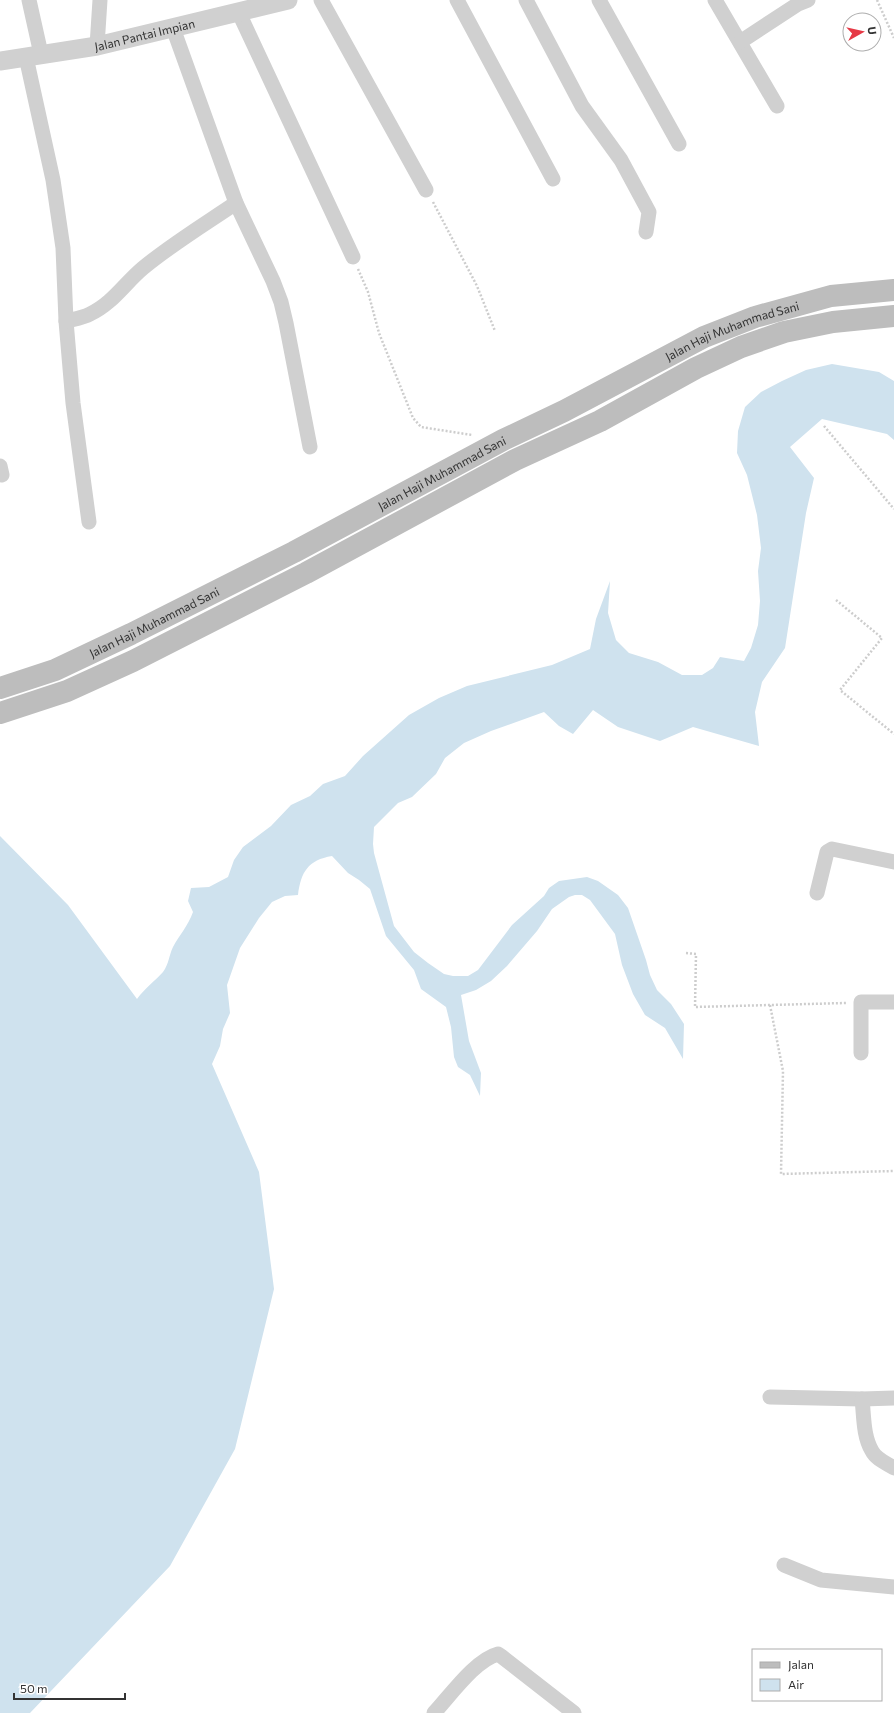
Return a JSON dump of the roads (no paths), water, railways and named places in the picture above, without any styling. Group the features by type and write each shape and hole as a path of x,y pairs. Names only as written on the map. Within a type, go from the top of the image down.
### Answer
{"main road":[{"name":"Jalan Haji Muhammad Sani","path":"0,688 54,670 131,634 294,552 502,440 564,411 704,337 755,317 831,296 894,290"},
{"name":"Jalan Haji Muhammad Sani","path":"0,713 67,691 133,661 306,573 515,460 600,421 696,368 741,347 784,332 826,324 894,316"},
{"path":"502,440 515,460"}],"street":[{"path":"29,0 33,56 63,248 66,321 73,403 89,522"},
{"path":"97,46 100,0"},
{"name":"Jalan Pantai Impian","path":"0,61 97,46 288,0"},
{"path":"321,0 426,190"},
{"path":"457,0 553,180"},
{"path":"526,0 582,106 621,160 649,212 646,232"},
{"path":"599,0 679,144"},
{"path":"715,0 777,106"},
{"path":"740,42 798,4 808,0"},
{"path":"239,13 353,257"},
{"path":"173,28 236,203 273,281 281,302 310,447"},
{"path":"66,321 88,315 96,311 108,302 142,268 187,235 236,203"},
{"path":"817,892 827,852 832,849 894,862"},
{"path":"861,1053 861,1002 894,1002"},
{"path":"770,1397 862,1399 894,1398"},
{"path":"862,1399 866,1435 872,1452 881,1461 894,1468"},
{"path":"784,1565 821,1580 894,1587"},
{"path":"434,1713 472,1671 487,1659 498,1654 574,1713"}],"water":[{"path":"832,364 879,372 894,381 894,440 887,434 822,419 790,447 814,478 806,513 785,648 762,682 755,712 759,746 693,727 660,741 618,727 593,710 573,734 559,726 544,712 491,731 464,743 445,758 436,774 412,797 398,803 374,827 374,853 394,926 414,952 444,974 453,976 468,976 478,970 512,925 544,896 549,888 559,881 587,877 598,881 618,895 628,908 650,975 657,990 671,1004 684,1024 683,1059 665,1028 645,1015 633,994 622,965 615,934 590,900 582,895 575,895 569,897 552,909 537,931 507,966 491,981 476,990 461,995 469,1041 481,1073 480,1096 470,1075 458,1067 454,1057 451,1027 446,1007 421,989 414,970 386,936 370,889 348,873 332,856 311,864 307,868 301,880 298,895 285,896 272,902 259,918 240,948 227,985 230,1013 223,1029 220,1046 212,1064 259,1172 274,1289 235,1449 170,1566 30,1713 0,1713 0,836 68,905 137,999 167,966 173,947 191,917 193,912 188,901 191,888 209,887 228,877 234,860 243,847 271,826 291,805 310,796 323,784 345,776 363,756 409,715 439,698 467,686 552,665 590,649 596,619 610,581 608,613 616,640 629,653 658,662 682,675 702,675 713,668 720,657 744,661 751,648 758,625 760,601 758,571 761,548 757,515 747,475 737,453 738,431 745,407 761,392 782,381 806,370"}]}
